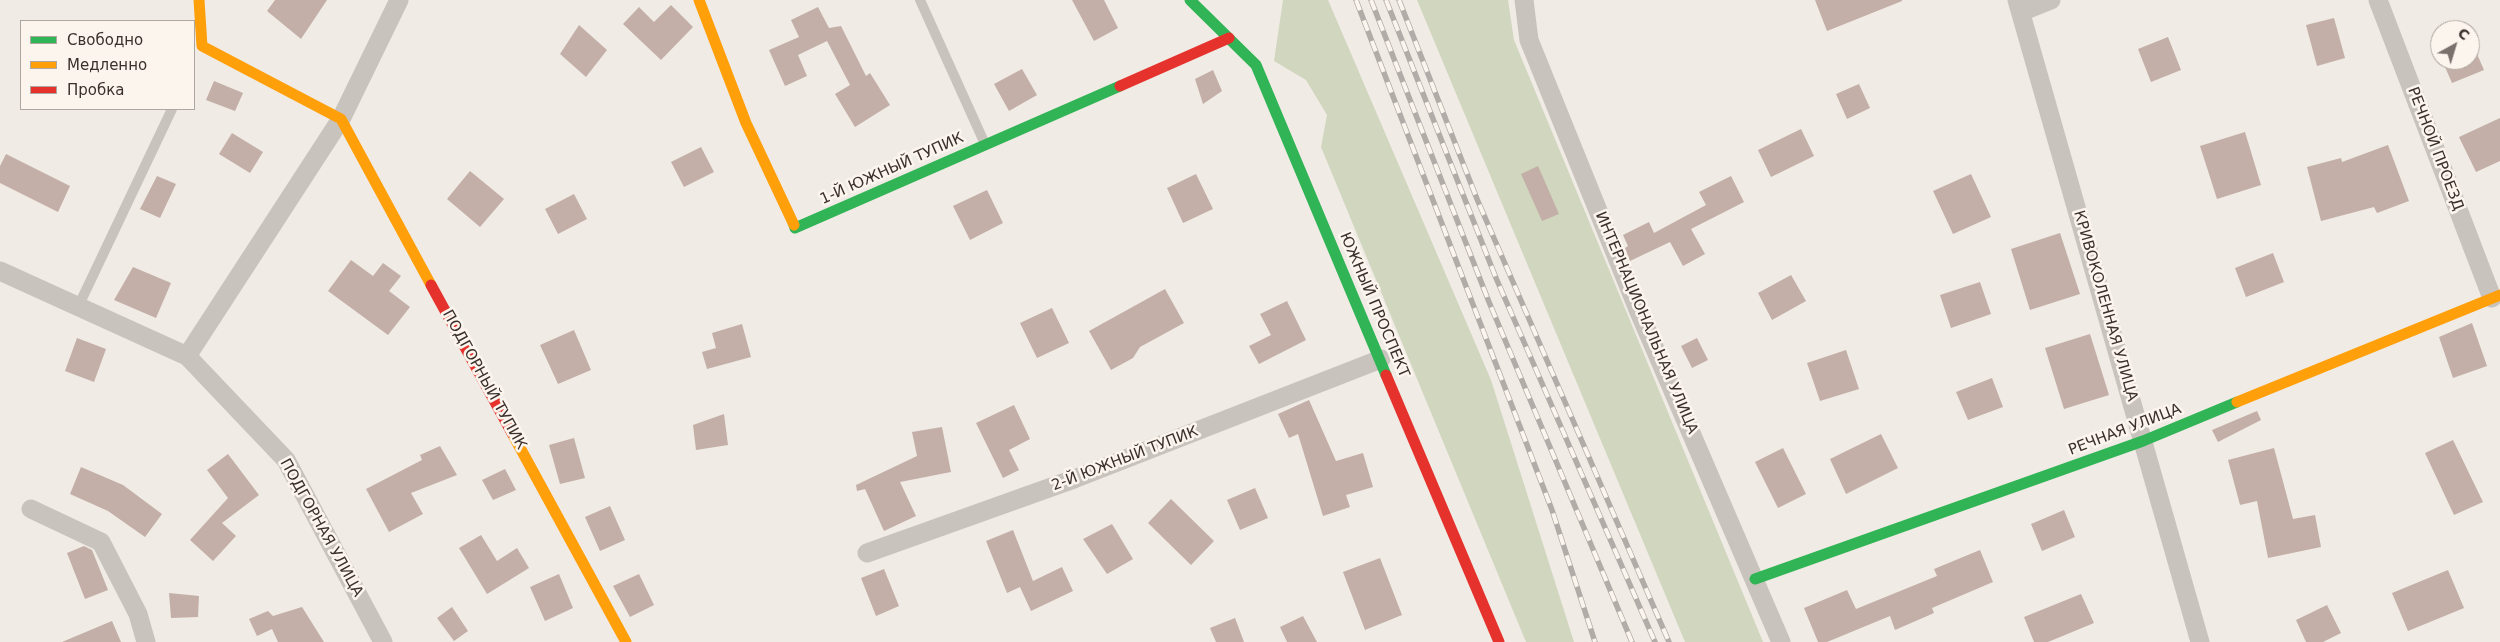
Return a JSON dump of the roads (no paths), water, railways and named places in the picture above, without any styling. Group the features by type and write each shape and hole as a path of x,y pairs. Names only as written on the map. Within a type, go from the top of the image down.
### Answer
{"street":[{"path":"199,0 200,50 341,119"},
{"path":"0,271 187,356 341,119 399,0"},
{"name":"1-Й ЮЖНЫЙ ТУПИК","path":"698,0 746,123 795,228 1229,38"},
{"name":"ЮЖНЫЙ ПРОСПЕКТ","path":"1190,0 1256,65 1499,642"},
{"name":"ИНТЕРНАЦИОНАЛЬНАЯ УЛИЦА","path":"1524,0 1529,40 1639,312 1781,642"},
{"path":"2019,6 2051,0"},
{"name":"РЕЧНОЙ ПРОЕЗД","path":"2378,0 2496,297"},
{"name":"КРИВОКОЛЕННАЯ УЛИЦА","path":"2019,6 2200,642"},
{"name":"ПОДГОРНЫЙ ТУПИК","path":"341,119 626,642"},
{"name":"РЕЧНАЯ УЛИЦА","path":"1755,579 2143,441 2496,297"},
{"name":"ПОДГОРНАЯ УЛИЦА","path":"187,356 286,460 383,642"},
{"name":"2-Й ЮЖНЫЙ ТУПИК","path":"867,553 1074,479 1381,359"},
{"path":"31,510 101,542 138,614 146,642"}],"lane":[{"path":"920,0 985,145"},
{"path":"78,307 172,110"}],"railway":[{"path":"1356,0 1552,510 1595,642"},
{"path":"1371,0 1489,302 1632,642"},
{"path":"1386,0 1496,278 1655,642"},
{"path":"1399,0 1477,199 1669,642"}]}
